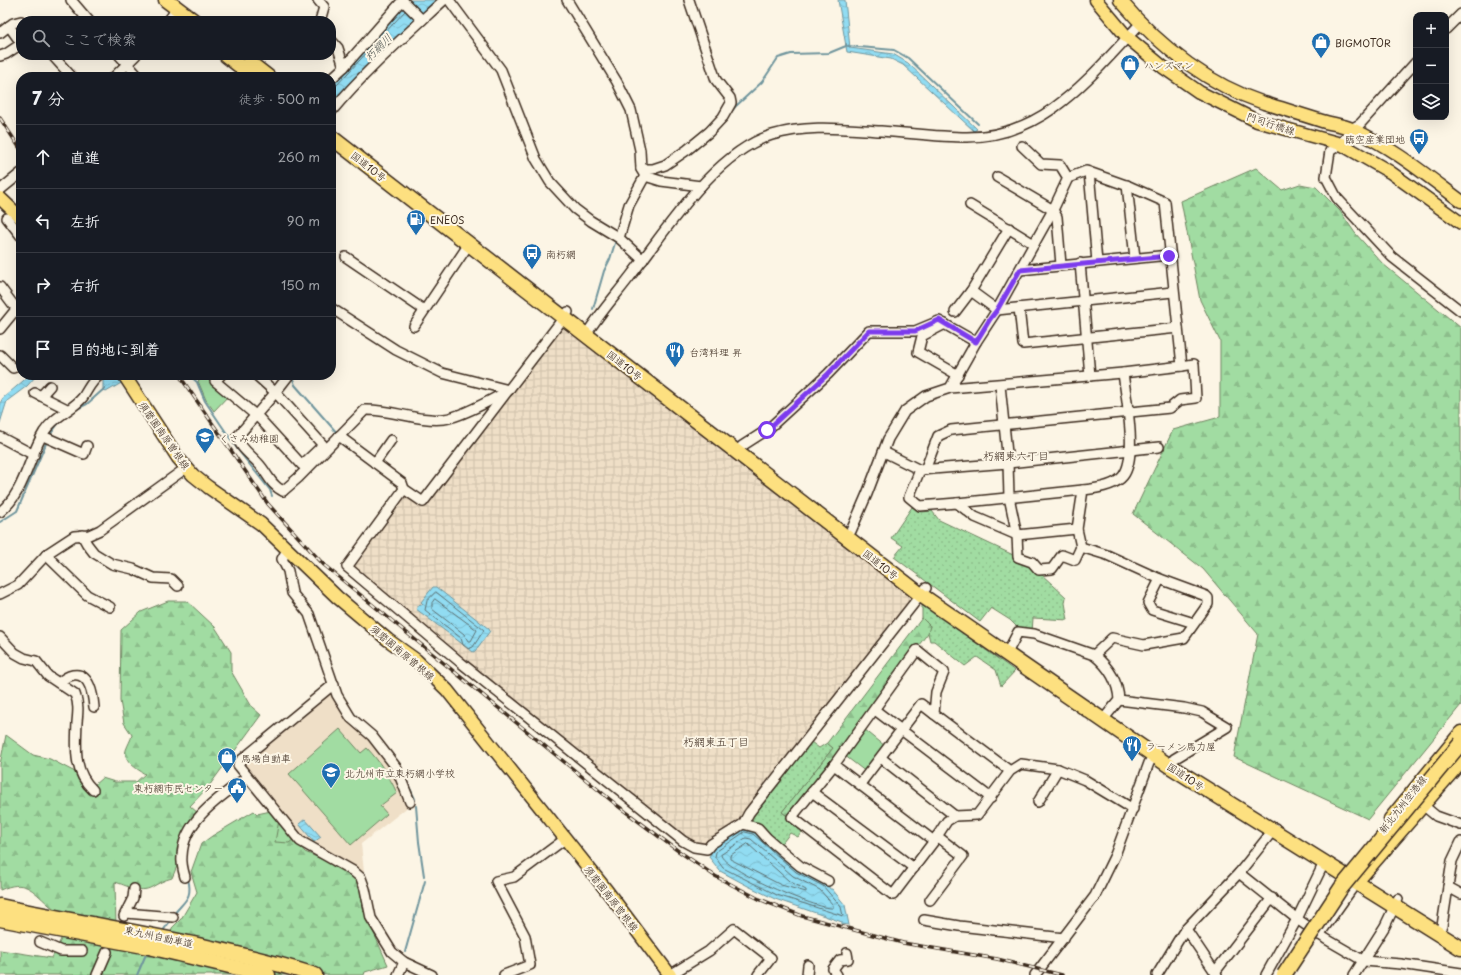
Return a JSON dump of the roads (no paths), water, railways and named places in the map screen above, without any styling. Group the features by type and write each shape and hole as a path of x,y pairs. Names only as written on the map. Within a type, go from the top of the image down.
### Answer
{"highway":[{"path":"155,0 174,16"},
{"path":"166,0 174,16"},
{"path":"232,60 248,72"},
{"path":"246,60 262,72"},
{"name":"国道10号","path":"336,131 566,315"},
{"name":"国道10号","path":"336,141 469,244 742,446 851,531 923,591"},
{"name":"国道10号","path":"588,331 923,591 1008,652 1155,752 1274,829 1439,929 1461,938"},
{"path":"1284,975 1341,888 1461,743"},
{"name":"国道10号","path":"1155,752 1174,760 1322,862 1354,877"},
{"path":"1292,975 1348,891 1461,753"},
{"name":"東九州自動車道","path":"0,906 152,934 219,949 315,975"},
{"name":"東九州自動車道","path":"0,919 149,947 268,975"},
{"name":"国道10号","path":"1439,929 1461,948"}],"main road":[{"name":"門司行橋線","path":"1096,0 1127,37 1163,67 1199,92 1257,121 1341,144 1390,172 1461,224"},
{"name":"門司行橋線","path":"1120,0 1140,24 1175,54 1208,78 1241,94 1351,129 1400,156 1461,201"},
{"path":"0,198 11,218"},
{"name":"須磨園南原曽根線","path":"128,380 186,468 208,487 252,516 337,597 388,640 416,660 447,690 607,891 670,975"},
{"name":"新北九州空港線","path":"1354,877 1413,789 1461,732"},
{"name":"新北九州空港線","path":"1354,877 1424,806 1461,762"}],"street":[{"path":"71,0 85,16"},
{"path":"336,106 420,18 444,0"},
{"path":"449,0 501,70 536,159 550,182 575,209 591,221 619,238 643,260"},
{"path":"567,0 617,82 631,110 640,150 643,172 629,205 619,238"},
{"path":"643,172 665,165 687,150 709,132 723,117 731,103 730,98 716,80 689,0"},
{"path":"321,16 323,2"},
{"path":"336,74 404,2 420,18"},
{"path":"1449,27 1459,19"},
{"path":"0,33 9,26 16,23"},
{"path":"588,331 701,186 724,162 745,148 771,135 825,127 968,137 997,134 1032,123 1058,106 1084,83 1140,24"},
{"path":"9,26 16,36"},
{"path":"336,46 344,67"},
{"path":"0,56 16,47"},
{"path":"57,60 67,72"},
{"path":"123,60 134,72"},
{"path":"119,72 131,60"},
{"path":"1413,65 1360,124 1351,129 1341,144 1330,152 1326,177 1337,198 1392,257 1461,311"},
{"path":"1022,146 1042,164 1060,164 1068,178"},
{"path":"950,388 1020,270 1053,210 1068,178 1086,171 1127,185 1165,202 1169,256 1182,366"},
{"path":"643,172 660,181 701,186"},
{"path":"1089,172 1097,262"},
{"path":"0,190 16,177"},
{"path":"997,177 1053,210 1057,216 1062,265"},
{"path":"1127,185 1135,258"},
{"path":"970,205 1034,244"},
{"path":"11,218 16,227"},
{"path":"956,312 1009,228"},
{"path":"414,326 469,244"},
{"path":"1020,270 1080,263 1169,256"},
{"path":"346,257 424,310"},
{"path":"1080,263 1090,376"},
{"path":"4,289 16,308"},
{"path":"971,290 997,310 1173,292"},
{"path":"1019,308 1023,344 1086,336 1178,328"},
{"path":"0,329 13,313 16,312"},
{"path":"336,312 396,350 442,372 509,390"},
{"path":"340,436 402,483 404,489 423,502 566,315"},
{"path":"742,446 767,430 828,374 869,331 915,331 939,320 976,342"},
{"path":"945,324 922,336 918,352 958,375"},
{"path":"0,355 13,368"},
{"path":"851,531 888,439 905,411 926,396 950,388 1000,385 1123,373 1194,364 1196,398 1180,400 1170,408 1128,412 1004,424 951,430 938,436 909,497 920,506 1094,490 1114,482 1123,476 1132,450 1128,412 1123,373"},
{"path":"0,512 13,499 34,455 46,437 52,422 83,397 89,384 94,380"},
{"path":"216,380 215,381 255,416 302,465"},
{"path":"262,380 276,393 323,445 302,465 285,486 283,491"},
{"path":"283,491 274,486 259,464 244,450 237,439 238,433 276,393 285,380"},
{"path":"1000,385 1008,463 1009,497 1017,535 1018,557 1032,562 1039,570 1052,569 1062,555 1075,560 1081,548 1077,529 1083,490"},
{"path":"50,386 38,394 67,409"},
{"path":"283,491 365,410 390,411 426,418 445,419 485,403 509,390"},
{"path":"0,437 34,455"},
{"path":"46,437 84,454 87,446"},
{"path":"375,463 391,440"},
{"path":"884,452 922,470 1008,463 1159,447"},
{"path":"0,594 18,585 46,555 74,536 100,530 186,468"},
{"path":"404,489 347,567 454,657 683,841 694,847 708,849 711,844 743,824 749,813 923,591"},
{"path":"957,503 975,517 1017,535 1077,529"},
{"path":"82,535 86,544 94,553 112,564 133,569 153,578 171,579 178,586"},
{"path":"1081,548 1107,555 1160,579 1208,598 1208,604 1184,638 1144,645 1112,638 1094,656"},
{"path":"288,550 282,559 288,571 292,593 309,614 337,695 351,718 372,736 396,768 410,802"},
{"path":"46,555 87,595 110,607"},
{"path":"1160,579 1148,603 1152,610 1194,623"},
{"path":"1008,652 1018,632 1034,634 1094,656 1102,662 1118,685 1119,700 1104,718"},
{"path":"0,637 15,653 24,658 36,661 48,676 75,694 77,700 77,768 84,780 93,790"},
{"path":"934,714 936,692 944,672 917,650 875,710 792,817 893,894 936,839 947,821 955,816 977,816 1010,771 1021,764 1058,769 1085,780 1133,809"},
{"path":"59,683 70,676 81,676 90,686 94,707"},
{"path":"334,684 239,762 238,765 300,842 353,871 361,878 365,889 371,918 392,952 404,962 432,975"},
{"path":"1119,700 1184,708 1202,712 1227,727 1174,760"},
{"path":"860,784 921,704 1010,771"},
{"path":"875,710 991,798"},
{"path":"1035,975 1095,896 1112,862 1155,752"},
{"path":"881,758 955,816"},
{"path":"834,764 936,839 963,856 930,900"},
{"path":"1038,802 1058,769"},
{"path":"185,877 182,854 186,839 193,826 207,808 247,777"},
{"path":"812,792 914,868"},
{"path":"1424,806 1436,816 1461,825"},
{"path":"743,824 758,828 800,866 828,881"},
{"path":"1157,975 1186,929 1239,873 1274,829"},
{"path":"504,975 530,965 525,936 496,881 514,876 565,839"},
{"path":"1439,929 1452,861 1461,842"},
{"path":"1271,973 1322,867 1322,862"},
{"path":"1239,873 1297,919 1320,935 1364,961 1401,964 1458,974"},
{"path":"1310,928 1354,877"},
{"path":"1320,935 1354,877"},
{"path":"1448,887 1461,894"},
{"path":"134,889 133,898 125,914 173,917"},
{"path":"1186,929 1216,973 1272,898"},
{"path":"1354,975 1364,961 1396,903"},
{"path":"924,920 959,926 1064,938"},
{"path":"670,975 708,951 734,929 771,958 758,975"},
{"path":"40,942 62,951 82,951"},
{"path":"97,975 107,952"},
{"path":"837,975 833,969 840,960 848,959 847,953"},
{"path":"398,975 404,962"},
{"path":"807,975 808,965"}],"water":[{"name":"朽網川","path":"409,0 437,0 336,107 336,80"},
{"path":"838,0 845,0 850,48 893,54 908,63 977,129 974,131 903,65 891,59 847,52"},
{"path":"24,380 32,380 7,401 0,423 0,403 3,398"},
{"path":"126,380 106,392 103,390 103,381"},
{"path":"433,587 436,587 489,629 490,631 475,651 473,652 416,609 420,604 423,604 421,602"},
{"path":"305,819 321,837 314,842 299,824"},
{"path":"745,827 755,830 826,883 845,905 849,925 842,924 842,922 775,899 720,871 709,857 714,847"}],"waterway":[{"path":"718,129 736,106 762,82 778,58 791,54 829,53 846,46 846,44"},
{"path":"848,46 894,50 908,58 978,124"},
{"path":"593,309 604,271 610,259 616,240"},
{"path":"195,380 205,401 238,450 270,490 272,496"},
{"path":"293,380 295,385 337,433"},
{"path":"75,410 87,404 105,388"},
{"path":"50,435 60,421"},
{"path":"0,522 17,511 47,441"},
{"path":"353,713 367,727"},
{"path":"406,780 415,799"},
{"path":"416,806 424,876"},
{"path":"174,914 189,895 188,879"},
{"path":"405,952 425,881"},
{"path":"162,932 171,920"},
{"path":"137,975 147,952"}],"railway":[{"path":"0,118 16,142"},
{"path":"182,380 268,504 324,565 618,806 715,876 759,899 802,916 903,943 997,959 1062,975"}],"place":[{"name":"BIGMOTOR","path":"1321,59"},
{"name":"ハンズマン","path":"1130,81"},
{"name":"臨空産業団地","path":"1419,155"},
{"name":"ENEOS","path":"416,236"},
{"name":"南朽網","path":"532,270"},
{"name":"台湾料理 昇","path":"675,368"},
{"name":"くさみ幼稚園","path":"205,454"},
{"name":"ラーメン馬力屋","path":"1132,762"},
{"name":"馬場自動車","path":"227,774"},
{"name":"北九州市立東朽網小学校","path":"331,789"},
{"name":"東朽網市民センター","path":"237,804"}],"district":[{"name":"朽網東六丁目","path":"1016,455"},
{"name":"朽網東五丁目","path":"716,741"}]}
